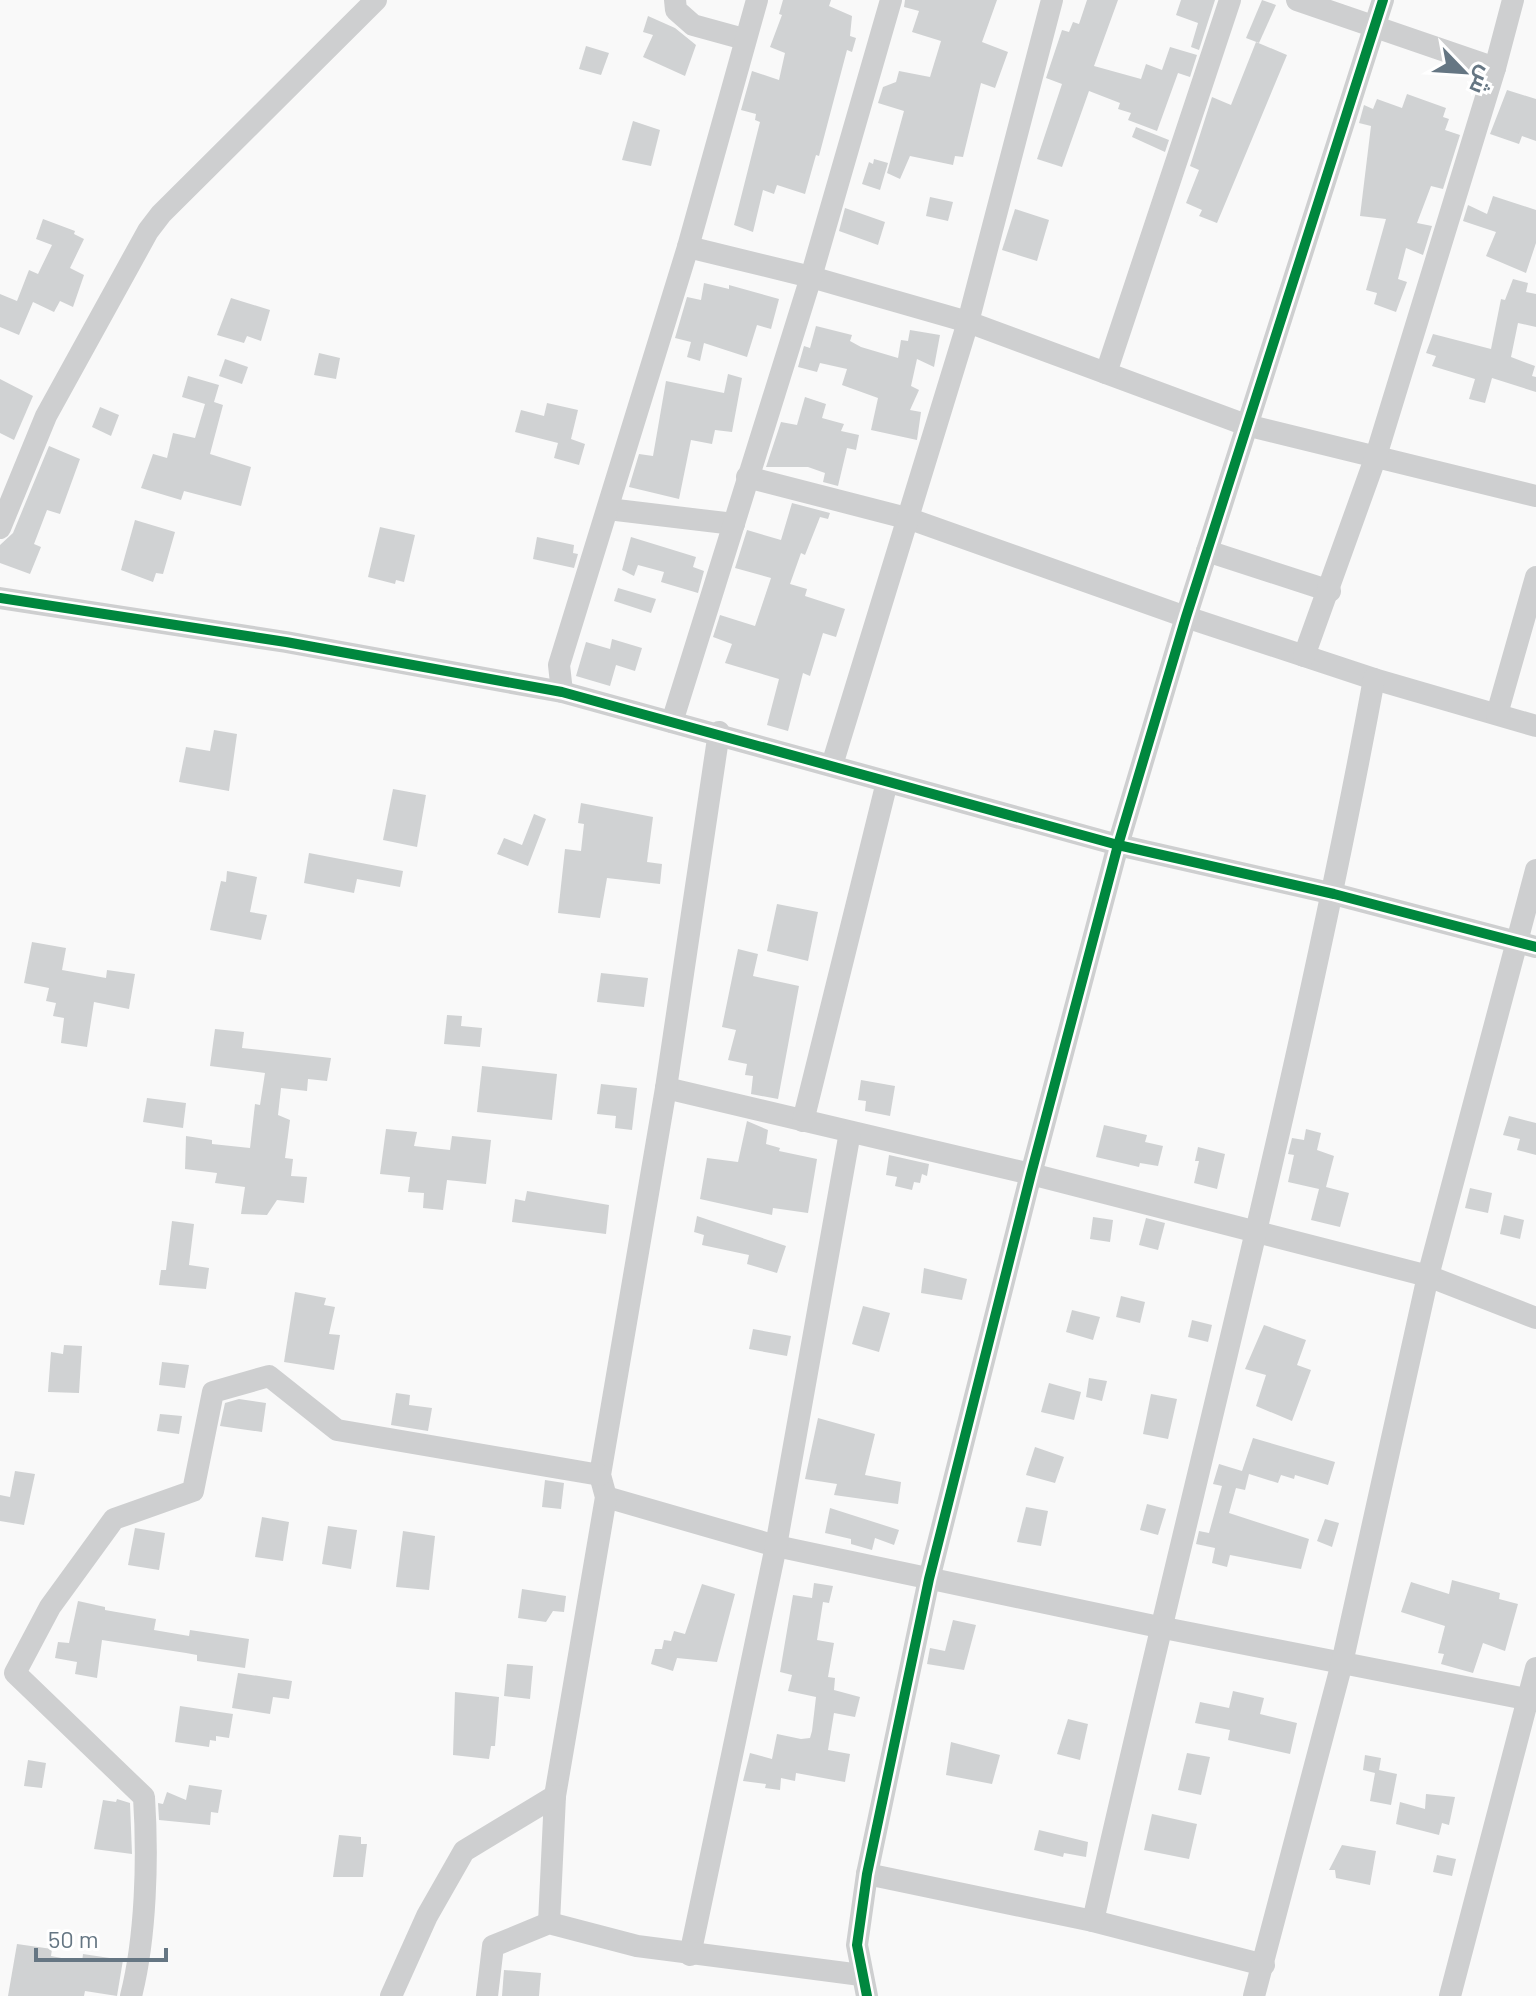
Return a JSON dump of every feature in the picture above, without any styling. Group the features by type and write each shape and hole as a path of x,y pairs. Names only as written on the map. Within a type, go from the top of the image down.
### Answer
{"street":[{"path":"0,528 46,416 148,231 161,214 376,0"},
{"path":"675,0 676,10 693,25 744,39"},
{"path":"562,692 559,665 688,247 757,0"},
{"path":"672,722 811,277 891,0"},
{"path":"832,765 968,322 1052,0"},
{"path":"1106,373 1230,0"},
{"path":"1297,0 1495,68"},
{"path":"487,1996 493,1946 549,1923 637,1946 864,1986 857,1945 867,1874 929,1579 1031,1174 1118,845 1186,617 1383,0"},
{"path":"1304,656 1330,591 1376,456 1513,0"},
{"path":"688,247 811,277 968,322 1246,425 1536,496"},
{"path":"747,477 910,519 1186,617 1374,679 1536,726"},
{"path":"608,509 734,524"},
{"path":"1207,551 1330,591"},
{"path":"1497,714 1536,577"},
{"path":"0,598 286,642 562,692 719,732 1118,845 1334,894 1526,945"},
{"path":"1093,1921 1159,1627 1256,1235 1334,894 1374,679"},
{"path":"549,1923 555,1796 719,732"},
{"path":"803,1121 887,782"},
{"path":"1254,1996 1342,1663 1428,1276 1526,945 1536,870"},
{"path":"666,1088 1031,1174 1256,1235 1428,1276 1536,1318"},
{"path":"690,1955 776,1546 850,1132"},
{"path":"131,1996 137,1973 147,1834 144,1797 7,1665 114,1519 193,1491 213,1392 269,1376 337,1430 603,1486 776,1546 1159,1627 1532,1700"},
{"path":"1450,1996 1532,1700 1536,1668"},
{"path":"391,1996 427,1916 464,1851 555,1796"},
{"path":"867,1874 1093,1921 1264,1965"}],"building":[{"path":"783,0 831,0 829,6 852,16 850,36 856,38 852,52 847,50 819,156 816,155 805,194 777,185 774,194 763,190 753,232 734,225 760,122 755,120 756,114 741,110 752,71 779,80 785,53 770,47 782,15 779,14"},
{"path":"905,0 997,0 982,42 1008,52 995,88 981,83 963,157 955,156 953,165 910,156 900,179 887,173 904,111 878,103 883,87 896,82 899,71 930,77 941,41 912,32 919,11 904,7"},
{"path":"1087,0 1118,0 1094,66 1141,79 1146,64 1162,70 1170,47 1197,55 1190,77 1178,73 1157,131 1128,120 1131,113 1118,109 1120,103 1089,91 1062,167 1037,159 1062,84 1046,78 1062,30 1069,32 1073,22 1079,24"},
{"path":"1181,0 1215,0 1199,50 1191,47 1198,23 1176,15"},
{"path":"1262,0 1276,5 1259,43 1246,38"},
{"path":"648,16 675,28 696,45 685,76 643,57 653,35 643,32"},
{"path":"1256,42 1287,55 1217,223 1199,216 1202,210 1186,203 1199,170 1190,166 1212,97 1231,105"},
{"path":"586,46 609,53 601,75 579,69"},
{"path":"1507,90 1536,99 1536,141 1522,136 1519,144 1490,134"},
{"path":"1407,94 1446,108 1443,117 1449,119 1445,130 1460,135 1443,189 1431,186 1417,223 1432,226 1423,255 1406,248 1398,279 1407,282 1396,312 1374,304 1377,293 1366,290 1386,219 1360,216 1371,126 1359,123 1364,105 1373,109 1377,99 1402,108"},
{"path":"633,121 660,130 651,166 622,160"},
{"path":"1136,127 1169,140 1165,152 1132,137"},
{"path":"874,159 888,163 880,190 862,184 869,162 873,164"},
{"path":"1493,196 1536,210 1536,243 1526,273 1486,256 1496,232 1463,221 1468,205 1487,214"},
{"path":"930,197 953,202 948,221 926,216"},
{"path":"845,208 885,222 878,245 839,231"},
{"path":"1015,209 1049,220 1037,261 1002,250"},
{"path":"43,219 75,231 74,234 84,239 70,268 84,275 73,307 60,301 54,312 33,302 19,335 0,327 0,294 17,301 29,270 38,274 52,245 36,239"},
{"path":"1513,279 1528,283 1526,292 1536,294 1536,327 1518,323 1511,357 1535,366 1532,376 1536,377 1536,392 1492,378 1485,403 1469,399 1475,379 1432,366 1436,356 1426,353 1433,334 1491,349 1501,299 1505,300"},
{"path":"704,283 729,289 729,285 779,299 771,329 757,325 747,357 704,343 700,361 687,357 691,342 675,338 687,297 701,300"},
{"path":"231,298 270,310 261,341 247,336 244,343 217,335"},
{"path":"816,326 852,335 850,341 861,347 898,358 901,340 908,341 910,330 940,335 934,367 917,359 911,386 919,390 910,410 921,412 917,440 871,430 878,398 842,385 847,369 820,363 817,372 798,367 804,346 810,348"},
{"path":"319,353 340,358 336,379 314,375"},
{"path":"225,359 248,367 242,384 219,376"},
{"path":"728,374 742,378 732,432 715,430 712,444 691,440 679,499 629,487 639,454 653,456 666,381 724,393"},
{"path":"188,376 219,385 214,402 223,405 210,454 251,467 241,506 184,491 181,500 141,488 153,454 167,458 173,433 195,438 205,404 182,397"},
{"path":"0,379 33,396 14,440 0,433"},
{"path":"805,397 826,404 822,418 844,424 841,431 859,435 856,450 847,448 838,486 823,482 825,473 808,467 766,467 781,422 797,425"},
{"path":"547,403 578,410 571,439 585,444 579,465 554,458 558,443 515,432 521,410 544,416"},
{"path":"100,407 119,415 111,436 92,427"},
{"path":"49,446 80,459 60,514 47,510 34,544 41,547 30,574 0,563 0,545 13,533"},
{"path":"792,503 830,513 828,519 820,517 805,555 801,553 790,584 807,589 805,596 845,609 836,637 823,633 810,676 803,673 788,731 767,725 779,679 725,663 732,644 713,637 720,615 755,626 771,578 735,568 747,530 781,540"},
{"path":"135,520 175,532 163,574 156,573 153,582 121,570"},
{"path":"380,527 415,535 404,582 396,580 395,584 368,577"},
{"path":"537,537 574,545 573,553 578,554 574,568 533,559"},
{"path":"631,537 696,557 693,567 704,571 698,593 661,582 664,572 638,565 634,576 622,570"},
{"path":"618,588 656,599 651,613 614,601"},
{"path":"612,639 642,648 635,671 616,665 610,686 576,676 586,642 610,649"},
{"path":"214,730 237,734 229,791 179,782 186,747 210,751"},
{"path":"393,789 426,795 417,847 383,840"},
{"path":"581,803 653,817 647,862 662,864 660,884 607,878 600,918 558,913 565,849 581,851 584,824 578,823"},
{"path":"534,814 546,819 528,866 497,854 504,838 522,845"},
{"path":"309,853 403,871 400,887 357,879 354,893 304,883"},
{"path":"227,871 257,877 250,912 267,915 261,940 210,930 221,881 226,882"},
{"path":"777,904 818,912 808,961 767,951"},
{"path":"32,942 66,948 62,970 106,978 107,970 135,974 129,1009 94,1002 87,1047 61,1043 64,1018 53,1016 56,1003 46,1001 49,988 24,983"},
{"path":"738,949 758,954 753,976 799,986 778,1099 751,1094 753,1076 745,1075 747,1064 728,1060 736,1030 722,1027"},
{"path":"601,973 648,978 644,1007 597,1002"},
{"path":"447,1015 462,1016 461,1026 482,1028 480,1047 444,1044"},
{"path":"215,1029 244,1032 242,1048 331,1058 327,1081 308,1079 307,1091 281,1088 278,1115 290,1120 285,1158 293,1159 291,1176 307,1177 304,1203 277,1200 267,1215 241,1214 245,1187 215,1183 217,1173 185,1169 186,1136 212,1140 212,1144 250,1148 255,1104 260,1105 265,1073 210,1066"},
{"path":"482,1066 557,1074 552,1120 477,1112"},
{"path":"861,1080 895,1086 890,1116 865,1111 866,1101 858,1100"},
{"path":"601,1084 637,1088 632,1130 615,1128 616,1116 597,1114"},
{"path":"147,1098 186,1103 183,1128 143,1122"},
{"path":"1509,1116 1536,1123 1536,1155 1517,1150 1520,1139 1503,1135"},
{"path":"747,1121 768,1130 766,1144 780,1148 779,1151 817,1159 808,1213 773,1208 772,1215 700,1199 707,1158 738,1162"},
{"path":"1104,1125 1147,1135 1145,1142 1163,1146 1158,1166 1140,1163 1139,1167 1096,1157"},
{"path":"386,1129 417,1132 414,1146 450,1150 452,1136 491,1140 486,1184 447,1180 443,1210 423,1208 424,1193 408,1192 410,1177 380,1174"},
{"path":"1306,1129 1321,1133 1317,1150 1334,1156 1326,1187 1349,1193 1340,1227 1311,1220 1319,1189 1288,1182 1294,1155 1288,1154 1292,1138 1304,1140"},
{"path":"1198,1147 1225,1154 1217,1189 1194,1183 1199,1161 1195,1161"},
{"path":"889,1155 929,1164 927,1176 922,1174 920,1183 914,1182 912,1190 895,1186 897,1177 886,1175"},
{"path":"1470,1188 1492,1193 1488,1213 1465,1208"},
{"path":"527,1191 609,1205 606,1234 512,1222 515,1199 525,1201"},
{"path":"1504,1215 1524,1220 1520,1239 1500,1234"},
{"path":"697,1216 786,1246 777,1273 747,1264 749,1255 702,1245 704,1235 694,1232"},
{"path":"1093,1217 1113,1220 1110,1242 1090,1239"},
{"path":"1146,1218 1165,1223 1158,1250 1139,1245"},
{"path":"172,1221 194,1224 189,1265 209,1268 206,1289 159,1285 161,1270 166,1270"},
{"path":"924,1268 967,1279 962,1300 921,1293"},
{"path":"295,1292 326,1298 324,1305 335,1307 329,1334 340,1335 334,1370 284,1362"},
{"path":"1121,1296 1145,1302 1140,1323 1116,1317"},
{"path":"863,1306 890,1313 879,1352 852,1344"},
{"path":"1072,1310 1100,1317 1093,1340 1066,1332"},
{"path":"1192,1320 1212,1325 1208,1342 1188,1337"},
{"path":"1264,1325 1306,1340 1297,1365 1311,1370 1292,1421 1256,1406 1266,1375 1245,1369"},
{"path":"753,1329 791,1336 787,1356 749,1349"},
{"path":"64,1345 82,1346 79,1393 48,1392 51,1352 63,1354"},
{"path":"162,1362 189,1365 185,1388 159,1385"},
{"path":"1089,1378 1107,1381 1102,1401 1086,1397"},
{"path":"1049,1383 1081,1392 1074,1420 1041,1412"},
{"path":"396,1393 410,1395 409,1405 432,1408 428,1431 391,1425"},
{"path":"1151,1394 1177,1399 1168,1439 1143,1434"},
{"path":"239,1399 266,1403 262,1432 220,1426 225,1403"},
{"path":"160,1414 182,1416 179,1434 157,1431"},
{"path":"818,1418 875,1434 865,1475 901,1482 898,1504 834,1495 837,1484 805,1479"},
{"path":"1253,1438 1335,1462 1328,1485 1295,1475 1294,1479 1281,1475 1278,1483 1249,1474 1245,1490 1236,1488 1229,1513 1309,1539 1301,1569 1230,1555 1227,1567 1212,1563 1215,1548 1196,1544 1199,1531 1209,1533 1222,1486 1213,1484 1219,1464 1242,1471"},
{"path":"1035,1447 1064,1457 1055,1483 1026,1475"},
{"path":"15,1471 35,1474 24,1525 0,1521 0,1495 10,1497"},
{"path":"545,1480 564,1483 561,1509 542,1507"},
{"path":"1147,1504 1166,1509 1158,1535 1140,1530"},
{"path":"1026,1507 1048,1511 1041,1546 1017,1542"},
{"path":"830,1508 899,1530 894,1545 875,1538 872,1550 851,1544 851,1539 825,1533"},
{"path":"262,1517 289,1522 283,1561 255,1557"},
{"path":"1325,1519 1339,1523 1332,1547 1317,1541"},
{"path":"328,1526 357,1530 351,1569 322,1564"},
{"path":"135,1528 165,1533 159,1570 128,1565"},
{"path":"403,1531 435,1536 429,1590 396,1587"},
{"path":"1452,1580 1500,1593 1499,1599 1518,1604 1505,1651 1483,1643 1473,1673 1441,1664 1444,1654 1438,1653 1445,1626 1401,1612 1411,1582 1449,1594"},
{"path":"814,1583 833,1586 829,1603 823,1602 817,1640 834,1643 828,1677 835,1678 834,1690 860,1697 855,1717 834,1713 828,1750 850,1754 845,1782 796,1773 795,1781 781,1778 780,1790 765,1788 766,1784 743,1781 750,1753 772,1759 777,1734 801,1739 810,1738 812,1731 816,1697 788,1691 792,1675 780,1672 793,1595 812,1598"},
{"path":"702,1584 735,1594 717,1662 677,1658 673,1671 651,1664 655,1649 662,1649 664,1640 671,1641 674,1631 685,1634"},
{"path":"522,1589 566,1596 564,1612 553,1611 546,1622 518,1618"},
{"path":"78,1601 105,1607 105,1610 156,1619 154,1630 189,1636 190,1630 249,1639 245,1668 197,1661 197,1655 102,1640 97,1678 75,1674 77,1662 55,1658 58,1642 69,1643"},
{"path":"953,1620 976,1625 964,1670 927,1664 930,1648 945,1651"},
{"path":"507,1664 533,1666 530,1699 504,1696"},
{"path":"238,1673 292,1681 289,1699 273,1697 270,1714 232,1708"},
{"path":"1233,1691 1264,1698 1260,1714 1297,1723 1290,1754 1228,1740 1230,1730 1195,1723 1200,1702 1229,1708"},
{"path":"455,1692 499,1697 495,1746 491,1746 489,1759 453,1755"},
{"path":"180,1706 233,1714 229,1738 216,1736 216,1741 210,1740 209,1747 175,1742"},
{"path":"1068,1719 1088,1724 1080,1760 1057,1754"},
{"path":"951,1742 1000,1755 992,1784 946,1775"},
{"path":"1187,1753 1210,1757 1201,1795 1178,1790"},
{"path":"1365,1755 1381,1758 1379,1770 1397,1774 1391,1805 1370,1801 1375,1773 1363,1770"},
{"path":"28,1760 46,1763 42,1788 24,1786"},
{"path":"189,1785 222,1790 218,1813 211,1812 210,1825 159,1820 158,1803 163,1804 167,1792 186,1800"},
{"path":"1426,1794 1455,1797 1449,1825 1442,1823 1439,1835 1396,1824 1400,1802 1425,1809"},
{"path":"117,1799 130,1803 132,1854 94,1849 103,1800 116,1802"},
{"path":"1152,1814 1197,1824 1189,1859 1144,1850"},
{"path":"1039,1830 1088,1842 1086,1857 1064,1853 1063,1857 1034,1850"},
{"path":"339,1835 361,1837 361,1844 367,1844 363,1877 333,1877"},
{"path":"1342,1845 1376,1851 1370,1885 1336,1878 1335,1870 1329,1870"},
{"path":"1437,1855 1456,1859 1452,1876 1433,1872"},
{"path":"17,1944 52,1949 51,1956 82,1962 83,1954 123,1960 117,1996 85,1991 84,1996 8,1996"},
{"path":"504,1970 541,1973 539,1996 502,1996"}],"cycle path":[{"path":"867,1996 857,1945 867,1874 929,1579 1031,1174 1118,845 1186,617 1383,0"},
{"path":"0,598 286,642 562,692 1118,845 1334,894 1536,947"}]}
